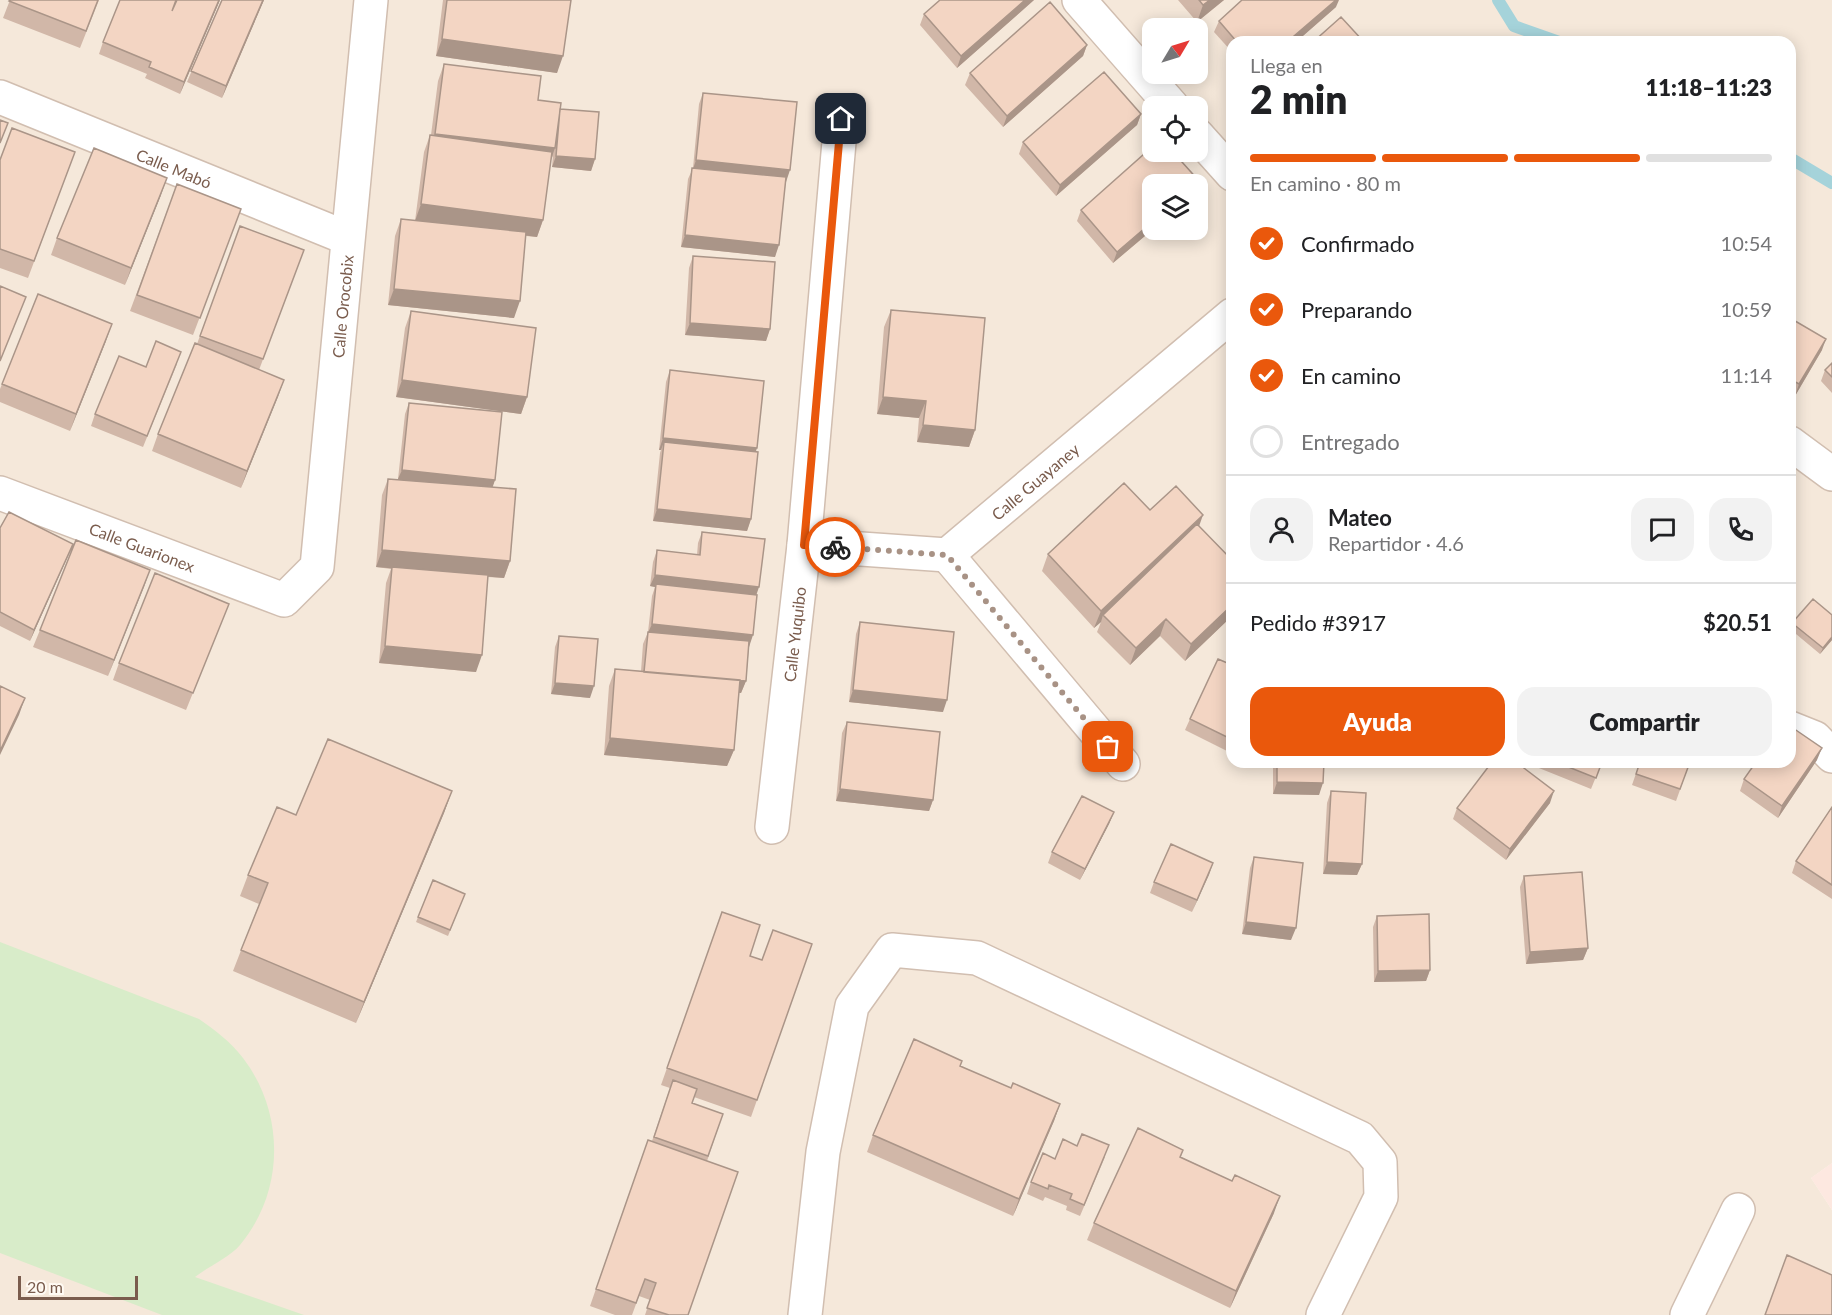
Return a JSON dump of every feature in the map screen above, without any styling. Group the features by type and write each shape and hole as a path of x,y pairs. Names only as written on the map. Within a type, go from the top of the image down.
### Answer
{"street":[{"name":"Calle Orocobix","path":"284,600 317,567 371,0"},
{"path":"1079,0 1163,96"},
{"name":"Calle Mabó","path":"0,97 347,238"},
{"name":"Calle Yuquibo","path":"772,827 804,545 841,119"},
{"path":"1208,147 1226,167"},
{"name":"Calle Guayaney","path":"947,555 1226,320"},
{"path":"1796,447 1832,474"},
{"name":"Calle Guarionex","path":"0,493 284,600"},
{"path":"804,545 947,555 1123,764"},
{"path":"1796,730 1815,738 1832,756"},
{"path":"805,1315 823,1152 852,1006 892,950 976,958 1360,1138 1380,1162 1381,1197 1323,1315"},
{"path":"1688,1315 1738,1210"}],"shaded area":[{"path":"0,0 1832,0 1832,1163 1811,1178 1832,1210 1832,1315 0,1315"},
{"path":"1832,1163 1832,1210 1811,1178"}],"green space":[{"path":"0,942 199,1019 243,1058 257,1080 267,1103 274,1152 272,1177 255,1224 240,1245 195,1277 304,1315 162,1315 0,1253"}],"building":[{"path":"10,0 98,0 86,31"},
{"path":"120,0 176,0 172,11 177,0 219,0 184,82 149,67 151,62 103,42"},
{"path":"222,0 263,0 226,86 191,71"},
{"path":"447,0 571,0 563,56 442,39"},
{"path":"940,0 1025,0 961,56 924,14"},
{"path":"1199,0 1210,0 1203,5"},
{"path":"1242,0 1336,0 1294,36 1232,36 1219,21"},
{"path":"1050,2 1087,45 1007,116 970,73"},
{"path":"1341,17 1358,36 1320,36"},
{"path":"444,64 541,76 538,100 561,103 555,148 435,134"},
{"path":"1104,72 1141,114 1060,185 1023,142"},
{"path":"703,93 797,102 790,170 696,160"},
{"path":"560,109 599,112 595,159 556,156"},
{"path":"0,120 8,123 0,143"},
{"path":"12,128 75,152 34,261 0,249 0,160"},
{"path":"430,135 552,152 543,220 421,204"},
{"path":"94,148 167,178 131,268 57,238"},
{"path":"1142,156 1142,162 1182,162 1193,174 1142,174 1142,231 1117,252 1081,210"},
{"path":"692,168 786,177 779,245 685,235"},
{"path":"177,184 241,209 200,318 137,295"},
{"path":"401,219 526,232 520,301 394,289"},
{"path":"240,226 304,250 263,359 200,336"},
{"path":"693,256 775,262 770,329 690,323"},
{"path":"0,286 26,297 0,361"},
{"path":"38,294 112,324 76,414 2,384"},
{"path":"891,310 985,318 975,430 923,425 926,401 883,397"},
{"path":"411,311 536,328 527,397 402,380"},
{"path":"1796,322 1826,339 1799,384 1796,382"},
{"path":"156,341 181,352 147,436 95,414 119,356 146,367"},
{"path":"195,343 284,380 247,471 158,434"},
{"path":"1832,363 1832,377 1825,370"},
{"path":"670,370 764,381 757,448 663,438"},
{"path":"409,403 502,412 495,480 402,470"},
{"path":"664,442 758,452 751,519 657,509"},
{"path":"388,479 516,489 510,561 382,550"},
{"path":"1124,483 1150,510 1176,486 1203,515 1101,611 1048,554"},
{"path":"9,512 73,544 34,630 0,612 0,528"},
{"path":"1197,524 1226,554 1226,611 1191,644 1166,619 1136,648 1103,615"},
{"path":"702,532 765,539 759,587 655,575 657,550 700,555"},
{"path":"76,540 150,570 114,660 40,630"},
{"path":"392,567 488,575 482,655 385,646"},
{"path":"155,573 229,604 193,693 119,663"},
{"path":"656,584 757,595 753,635 652,624"},
{"path":"1813,599 1832,615 1832,637 1823,648 1796,626 1796,618"},
{"path":"860,622 954,632 947,700 853,690"},
{"path":"648,632 749,641 746,681 644,672"},
{"path":"559,636 598,639 594,686 555,683"},
{"path":"1218,659 1226,662 1226,737 1190,719"},
{"path":"615,669 740,680 734,750 610,738"},
{"path":"0,686 25,698 0,751"},
{"path":"847,722 940,732 933,800 840,789"},
{"path":"1796,730 1822,748 1782,806 1744,779 1752,768 1796,768"},
{"path":"328,739 452,791 364,1002 241,950 268,883 248,875 277,807 296,815"},
{"path":"1277,768 1324,768 1323,783 1277,782"},
{"path":"1487,768 1524,768 1554,791 1510,849 1457,808"},
{"path":"1571,768 1600,768 1596,778"},
{"path":"1638,768 1688,768 1680,789 1636,774"},
{"path":"1331,791 1366,793 1362,864 1327,862"},
{"path":"1082,796 1114,812 1085,869 1052,852"},
{"path":"1832,807 1832,885 1796,861"},
{"path":"1171,844 1213,863 1197,900 1154,882"},
{"path":"1254,857 1303,863 1296,928 1246,922"},
{"path":"1582,872 1588,948 1530,952 1524,876"},
{"path":"433,880 465,894 450,930 418,917"},
{"path":"722,912 760,925 750,956 762,960 773,930 812,944 757,1100 667,1068"},
{"path":"1429,914 1430,970 1378,971 1377,916"},
{"path":"914,1039 962,1061 960,1066 1011,1088 1013,1083 1060,1104 1019,1199 873,1135"},
{"path":"673,1080 697,1089 692,1103 723,1114 708,1156 654,1137"},
{"path":"1138,1128 1183,1150 1180,1157 1232,1181 1235,1175 1280,1196 1236,1291 1094,1223"},
{"path":"1082,1134 1109,1145 1084,1205 1070,1199 1072,1194 1049,1185 1048,1189 1031,1182 1043,1153 1055,1159 1063,1139 1077,1146"},
{"path":"648,1140 738,1172 688,1315 669,1315 647,1308 656,1283 645,1279 636,1303 596,1289"},
{"path":"1787,1255 1832,1275 1832,1315 1765,1315"}],"waterway":[{"path":"1498,0 1514,26 1542,36"},
{"path":"1796,162 1832,183"}],"way so far":[{"path":"835,547 947,555 1108,747"}],"route":[{"path":"835,547 804,545 841,119"}]}
